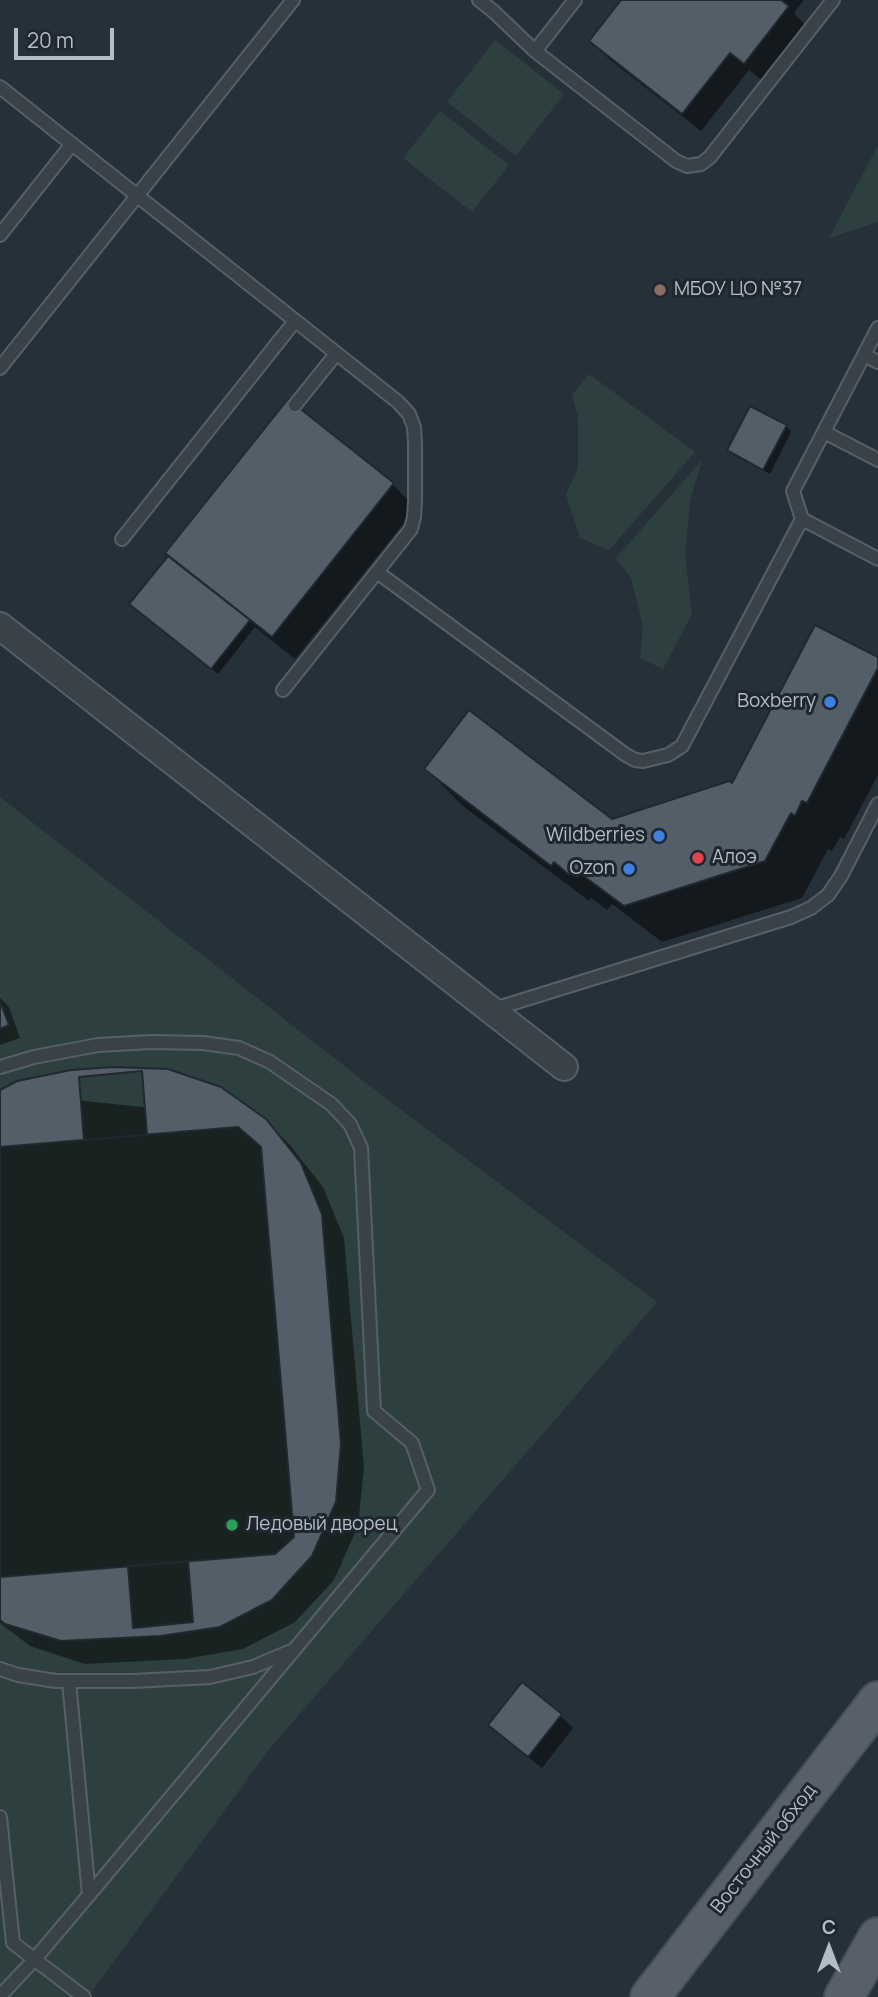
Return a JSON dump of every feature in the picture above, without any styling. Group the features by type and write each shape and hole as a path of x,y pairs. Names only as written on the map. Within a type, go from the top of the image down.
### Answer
{"main road":[{"name":"Восточный обход","path":"650,1997 878,1701"},
{"path":"844,1997 878,1937"}],"street":[{"path":"0,626 564,1067"}],"lane":[{"path":"0,369 293,0"},
{"path":"480,0 535,51 676,161 687,166 701,164 710,157 833,0"},
{"path":"535,51 575,0"},
{"path":"0,87 398,402 409,414 414,427 415,443 414,517 411,529 283,690"},
{"path":"0,235 72,144"},
{"path":"122,539 295,321"},
{"path":"878,328 793,491 802,519 878,559"},
{"path":"295,405 337,354"},
{"path":"864,355 878,362"},
{"path":"824,432 878,460"},
{"path":"377,572 626,755 643,761 668,755 682,746 802,519"},
{"path":"491,1010 778,921 811,908 828,895 841,876 878,804"},
{"path":"0,1067 34,1057 98,1045 204,1043 239,1048 270,1062 331,1104 350,1124 361,1148 374,1411 412,1443 428,1490 89,1895 0,1996"},
{"path":"0,1669 56,1681 210,1677 232,1674 295,1650"},
{"path":"69,1681 89,1895"},
{"path":"0,1817 13,1943 84,1997"}],"shaded area":[{"path":"495,40 564,94 516,156 447,102"},
{"path":"440,111 509,165 472,212 403,158"},
{"path":"878,145 878,222 829,238"},
{"path":"589,374 695,452 609,550 580,538 566,494 578,468 578,417 572,395"},
{"path":"702,460 690,501 685,555 692,614 663,669 640,658 643,626 631,578 616,558"},
{"name":"Ледовый дворец","path":"0,797 388,1100 657,1302 271,1747 88,1997 0,1997"}],"building":[{"path":"621,0 781,0 789,6 744,64 730,53 682,114 589,41"},
{"path":"288,399 394,483 272,637 165,553"},
{"path":"750,406 787,425 763,470 727,450"},
{"path":"168,556 250,620 211,669 129,604"},
{"path":"815,625 878,657 878,668 807,803 802,801 795,816 791,813 765,861 624,906 574,869 569,875 554,862 551,866 424,769 469,710 612,819 729,781 732,783"},
{"path":"0,1001 9,1025 0,1029"},
{"name":"Ледовый дворец","path":"113,1067 168,1069 221,1087 266,1119 301,1163 322,1214 341,1444 336,1502 312,1556 272,1600 220,1627 161,1636 61,1641 5,1624 0,1620 0,1090 17,1081 71,1070"},
{"path":"142,1071 147,1135 84,1140 79,1077"},
{"name":"Ледовый дворец","path":"238,1127 261,1147 294,1537 275,1554 0,1577 0,1147"},
{"path":"188,1561 193,1622 133,1628 128,1566"},
{"path":"522,1682 562,1714 528,1757 488,1725"}],"place":[{"name":"МБОУ ЦО №37","path":"660,290"},
{"name":"Boxberry","path":"830,702"},
{"name":"Wildberries","path":"659,836"},
{"name":"Алоэ","path":"698,858"},
{"name":"Ozon","path":"629,869"},
{"name":"Ледовый дворец","path":"232,1525"}]}
